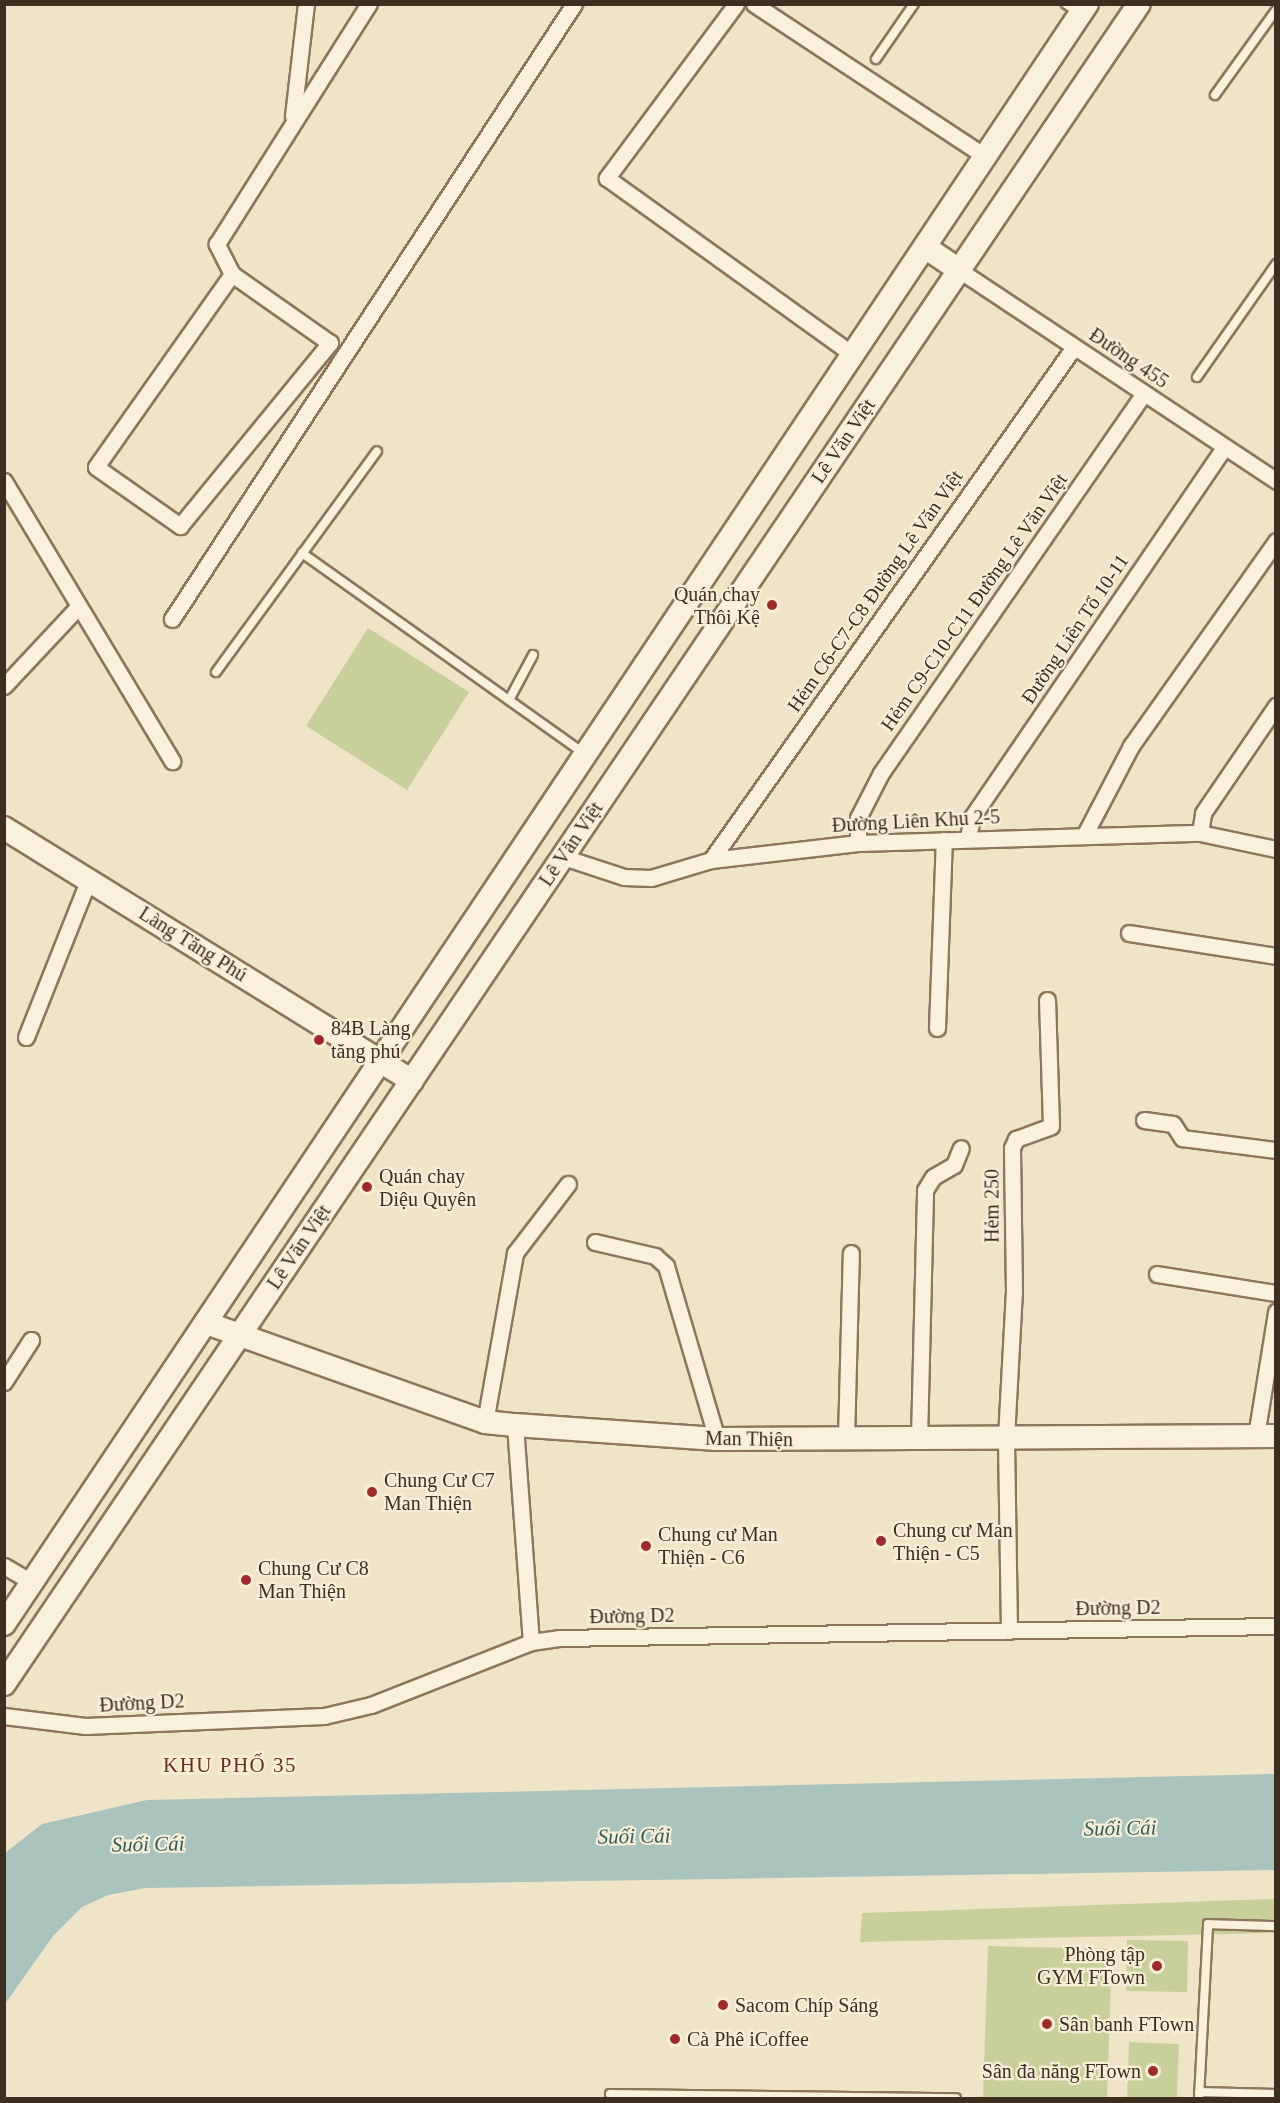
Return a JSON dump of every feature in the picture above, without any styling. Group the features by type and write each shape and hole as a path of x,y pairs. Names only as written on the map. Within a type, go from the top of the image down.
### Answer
{"main road":[{"name":"Lê Văn Việt","path":"4,1684 1139,4"},
{"name":"Lê Văn Việt","path":"4,1624 986,157 1078,8"},
{"path":"925,247 959,270"},
{"name":"Làng Tăng Phú","path":"4,828 412,1081"},
{"name":"Man Thiện","path":"206,1323 238,1338 485,1422 717,1439 1266,1436"}],"street":[{"path":"292,122 306,4"},
{"path":"232,274 96,467 180,526 330,343 232,274 217,244 292,122 369,4"},
{"path":"172,619 574,4"},
{"path":"736,4 607,178 853,355"},
{"path":"754,4 986,157"},
{"name":"Đường 455","path":"959,270 1275,481"},
{"name":"Hẻm C6-C7-C8 Đường Lê Văn Việt","path":"711,860 1074,347"},
{"name":"Hẻm C9-C10-C11 Đường Lê Văn Việt","path":"858,843 858,818 881,773 1144,393"},
{"name":"Đường Liên Tổ 10-11","path":"968,838 972,817 1224,447"},
{"path":"4,481 76,609 172,760"},
{"path":"1084,836 1131,746 1275,541"},
{"path":"6,682 76,609"},
{"path":"1200,833 1203,813 1275,706"},
{"name":"Đường Liên Khu 2-5","path":"563,857 642,877 711,860 858,843 968,838 1200,833 1275,849"},
{"path":"937,1028 944,840"},
{"path":"26,1037 89,879"},
{"path":"1129,933 1275,956"},
{"name":"Hẻm 250","path":"1006,1438 1014,1292 1012,1148 1016,1139 1051,1126 1047,1000"},
{"path":"1144,1120 1173,1124 1182,1138 1275,1150"},
{"path":"919,1439 925,1190 933,1177 954,1165 961,1148"},
{"path":"485,1422 515,1253 568,1184"},
{"path":"595,1242 655,1256 666,1266 717,1439"},
{"path":"846,1439 851,1253"},
{"path":"1158,1274 1275,1293"},
{"path":"1266,1436 1275,1312"},
{"path":"4,1382 31,1340"},
{"path":"515,1425 531,1642"},
{"path":"1006,1438 1009,1631"},
{"path":"4,1566 32,1582"},
{"name":"Đường D2","path":"4,1716 85,1726 324,1716 371,1705 531,1642 1275,1626"}],"lane":[{"path":"876,59 914,4"},
{"path":"1215,95 1275,10"},
{"path":"1197,377 1275,264"},
{"path":"216,672 377,451"},
{"path":"302,553 586,754"},
{"path":"509,700 533,655"},
{"path":"1275,1926 1208,1924 1199,2095 1275,2094"},
{"path":"610,2094 956,2098"}],"green space":[{"path":"368,628 469,692 407,790 306,726"},
{"path":"1275,1899 1275,1933 860,1942 862,1913"},
{"name":"Phòng tập GYM FTown","path":"1127,1940 1188,1941 1187,1992 1126,1991"},
{"name":"Sân banh FTown","path":"988,1946 1112,1949 1107,2098 983,2098"},
{"name":"Sân đa năng FTown","path":"1129,2042 1179,2044 1177,2098 1127,2098"}],"water":[{"name":"Suối Cái","path":"1275,1774 1275,1870 146,1888 108,1895 82,1907 53,1936 5,2004 5,1853 42,1824 147,1800"}],"place":[{"name":"Quán chay Thôi Kệ","path":"772,605"},
{"name":"84B Làng tăng phú","path":"319,1040"},
{"name":"Quán chay Diệu Quyên","path":"367,1187"},
{"name":"Chung Cư C7 Man Thiện","path":"372,1492"},
{"name":"Chung cư Man Thiện - C5","path":"881,1541"},
{"name":"Chung cư Man Thiện - C6","path":"646,1546"},
{"name":"Chung Cư C8 Man Thiện","path":"246,1580"},
{"name":"Phòng tập GYM FTown","path":"1157,1966"},
{"name":"Sacom Chíp Sáng","path":"723,2005"},
{"name":"Sân banh FTown","path":"1047,2024"},
{"name":"Cà Phê iCoffee","path":"675,2039"},
{"name":"Sân đa năng FTown","path":"1153,2071"}],"district":[{"name":"KHU PHỐ 35","path":"230,1765"}]}
